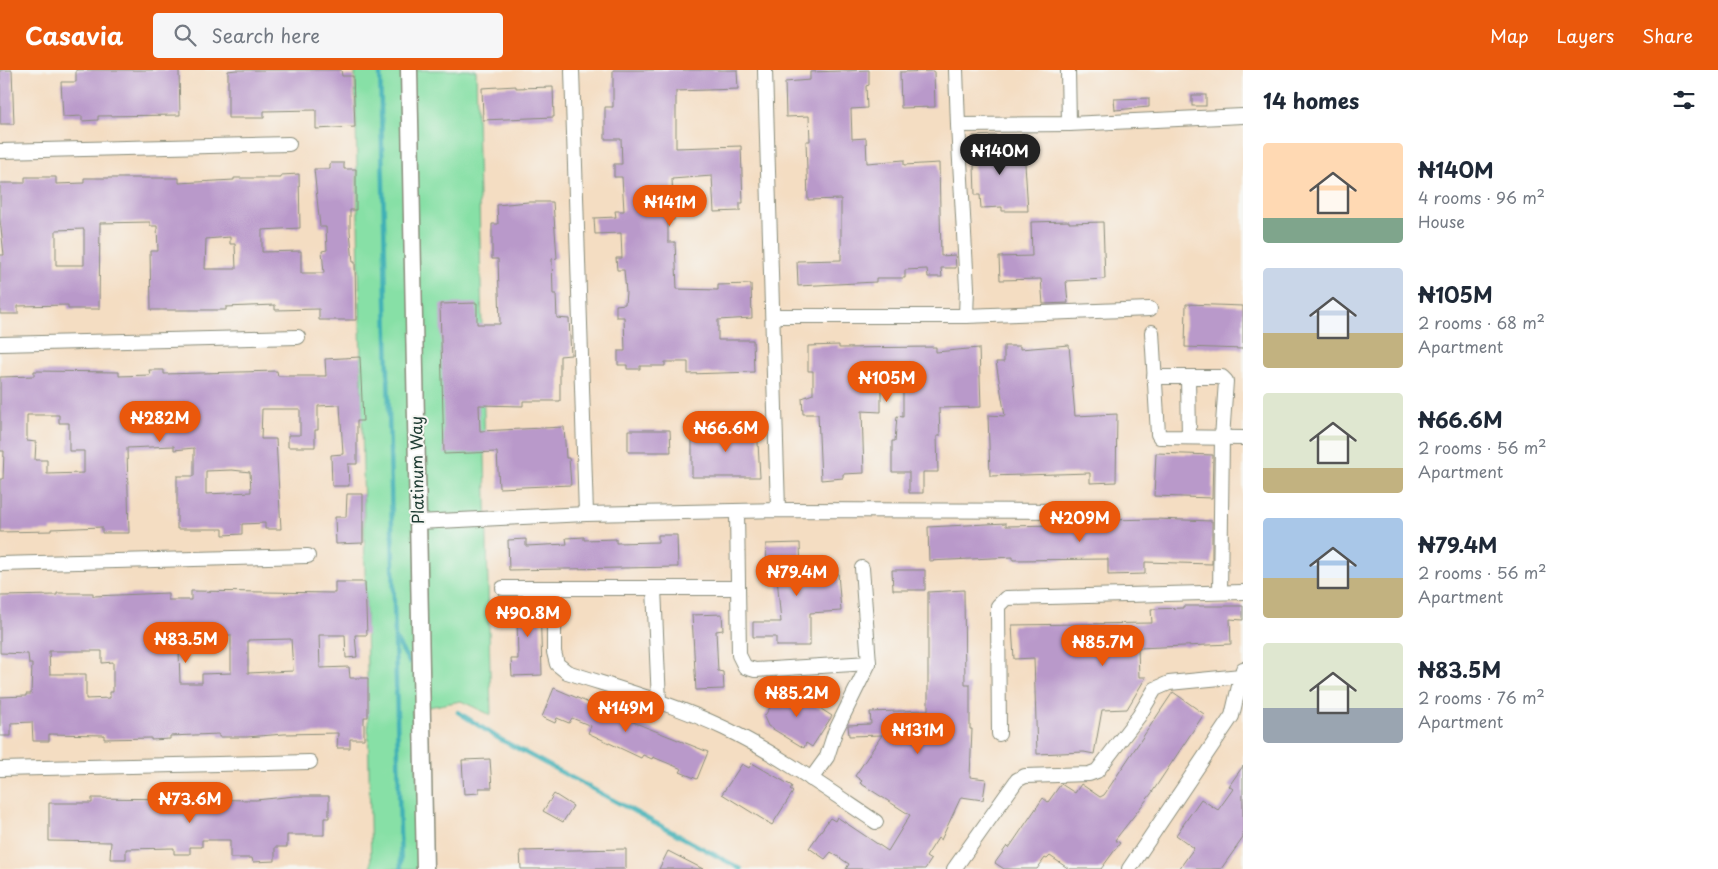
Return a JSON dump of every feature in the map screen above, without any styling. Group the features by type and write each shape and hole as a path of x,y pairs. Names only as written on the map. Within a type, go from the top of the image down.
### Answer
{"street":[{"name":"Platinum Way","path":"409,70 425,869"},
{"path":"572,70 586,514"},
{"path":"765,70 774,316 778,510"},
{"path":"956,70 967,288 966,316"},
{"path":"1068,70 1070,124"},
{"path":"958,124 1070,124 1243,116"},
{"path":"0,151 289,144"},
{"path":"774,316 966,316 1150,309"},
{"path":"1152,332 1158,434 1160,437 1243,438"},
{"path":"0,344 298,336"},
{"path":"1154,377 1225,379 1222,438 1220,592"},
{"path":"1188,377 1188,438"},
{"path":"418,522 586,514 778,510 1109,511"},
{"path":"737,512 739,655 745,667 755,670 869,663"},
{"path":"0,564 308,556"},
{"path":"811,778 827,757 835,732 869,663 862,568"},
{"path":"503,588 737,588"},
{"path":"554,588 554,652 557,664 566,672 659,702 725,728 811,778 876,822"},
{"path":"654,588 659,702"},
{"path":"998,734 998,606 1006,598 1243,592"},
{"path":"954,869 1017,780 1024,776 1089,774 1097,772 1155,689 1169,683 1242,672 1232,716 1129,869"},
{"path":"0,769 310,762"}],"green space":[{"path":"355,70 476,70 491,715 461,701 412,710 422,844 422,869 371,869"}],"building":[{"path":"0,70 12,70 14,124 0,124"},
{"path":"76,70 179,70 180,115 98,116 98,120 82,121 82,116 63,117 61,82 76,82"},
{"path":"341,70 342,76 353,76 355,127 316,129 316,110 264,111 264,118 228,118 228,71"},
{"path":"613,70 737,70 738,89 676,91 676,148 741,146 743,203 740,203 740,211 714,212 712,176 672,179 674,220 668,220 668,242 675,242 677,289 718,290 718,285 751,284 752,318 718,320 718,340 753,340 754,372 688,374 688,362 665,362 665,366 640,366 640,369 627,369 627,365 618,365 618,351 625,351 624,317 616,317 616,305 625,304 626,292 624,270 617,270 616,258 622,258 621,233 595,234 594,218 616,217 615,211 624,211 622,177 614,177 614,164 622,164 621,139 605,139 605,107 613,107"},
{"path":"869,70 869,85 866,86 867,108 851,109 852,139 866,138 867,163 904,160 904,165 939,163 941,256 955,255 956,268 941,268 942,277 928,277 927,269 905,270 905,278 876,278 876,282 798,286 797,261 841,260 841,199 808,200 806,141 810,141 809,116 786,117 785,82 810,80 810,72"},
{"path":"934,71 935,107 901,108 900,72"},
{"path":"516,86 516,88 553,87 554,117 483,120 482,88"},
{"path":"1192,95 1206,95 1206,106 1192,106"},
{"path":"1149,98 1149,107 1115,110 1114,99"},
{"path":"996,135 997,151 1024,148 1028,211 1002,211 1002,207 981,208 980,195 975,195 973,136"},
{"path":"330,163 344,163 344,169 356,169 356,210 350,210 350,231 353,262 355,262 356,320 319,320 319,309 275,310 275,305 226,307 226,310 151,310 150,251 158,251 157,226 150,226 150,222 100,223 99,309 68,309 68,305 18,306 18,314 0,314 0,255 4,255 0,220 0,183 25,183 25,177 56,177 56,184 84,183 84,178 179,178 179,183 234,180 234,178 281,178 281,175 299,174 300,228 262,230 262,252 301,251 301,273 324,273 322,251 327,250 326,227 320,227 314,169 330,169","holes":["84,229 84,265 56,265 56,230","230,237 230,244 235,244 236,269 205,269 206,239"]},
{"path":"553,202 557,258 552,259 553,294 556,294 557,318 569,319 571,355 560,356 560,401 523,401 523,406 479,405 480,431 564,427 566,458 569,458 571,485 499,488 497,452 444,454 440,304 477,303 477,324 500,324 498,259 492,259 492,224 498,224 497,205"},
{"path":"1069,221 1069,223 1103,222 1105,279 1066,281 1068,303 1043,304 1041,279 1000,280 999,257 1032,256 1031,222"},
{"path":"1186,304 1243,306 1243,349 1185,347"},
{"path":"839,345 839,348 936,347 936,352 979,348 981,407 939,408 940,436 937,436 938,472 923,472 923,493 909,493 909,472 892,472 892,441 895,441 897,416 903,417 903,373 881,373 881,412 862,411 864,473 843,474 843,478 821,480 818,414 803,414 802,398 813,394 813,371 808,371 808,346"},
{"path":"1069,345 1075,416 1117,414 1116,482 1090,483 1090,473 990,476 988,415 1005,416 996,362 1004,362 1004,346 1020,346 1020,349"},
{"path":"360,357 363,421 357,421 357,464 348,464 349,486 332,486 331,455 343,454 340,405 318,406 318,430 315,430 315,447 288,447 288,435 300,435 300,409 262,409 261,439 276,439 281,529 265,529 265,523 242,524 242,534 223,535 223,529 177,529 177,476 194,476 194,448 174,450 174,446 127,448 129,533 102,533 102,527 0,532 0,479 3,479 4,451 0,451 0,377 34,376 34,371 119,372 119,376 150,375 149,370 164,370 164,374 277,371 278,376 326,376 325,359","holes":["27,415 59,415 59,423 69,423 69,451 84,451 84,473 47,474 47,460 35,460 36,442 27,441","232,470 250,472 251,492 206,494 206,471"]},
{"path":"721,426 757,426 760,477 692,477 692,432 721,432"},
{"path":"628,430 670,430 671,452 628,452"},
{"path":"1156,453 1213,455 1212,498 1154,496"},
{"path":"347,494 363,494 363,543 336,544 335,517 346,517"},
{"path":"1108,520 1212,521 1212,564 1145,562 1145,574 1108,575 1108,559 1013,560 1013,557 929,561 928,527 1006,523 1006,526 1108,524"},
{"path":"658,535 677,535 678,567 509,570 508,540 526,539 526,546 567,544 566,538 584,537 584,540 616,539 616,543 658,542"},
{"path":"800,543 801,575 838,573 841,611 810,613 810,646 776,646 776,637 753,637 753,622 781,622 776,566 767,566 766,544"},
{"path":"892,570 925,570 925,590 893,590"},
{"path":"335,582 365,582 367,635 355,635 357,657 346,658 345,635 319,635 320,668 349,667 350,678 368,678 368,717 364,717 364,739 350,739 350,748 337,748 338,733 247,737 219,737 219,734 170,736 170,739 151,740 151,738 104,739 104,735 49,734 49,741 33,741 32,722 11,723 11,736 0,736 0,697 26,696 26,694 31,694 32,664 29,664 28,654 0,653 0,596 57,595 57,593 93,593 93,596 168,593 168,600 191,600 191,591 335,593","holes":["208,635 231,635 231,673 202,674 202,683 180,683 179,651 208,650","291,639 293,671 248,673 248,640","49,651 102,651 102,663 113,662 113,692 110,692 110,698 86,699 86,674 50,674"]},
{"path":"964,590 965,685 970,685 970,729 972,729 970,777 986,779 983,800 961,797 941,840 938,838 926,857 931,860 925,869 846,869 849,864 831,852 825,859 809,848 830,818 835,821 837,817 888,851 910,815 860,783 862,781 855,776 882,735 849,736 848,725 871,724 870,712 928,710 928,592"},
{"path":"540,599 542,675 512,676 511,659 518,659 517,617 512,617 512,600"},
{"path":"1183,606 1243,606 1243,620 1230,619 1231,644 1138,648 1139,677 1146,677 1127,709 1102,710 1094,754 1084,752 1037,754 1034,658 1014,659 1012,625 1152,623 1151,609 1183,608"},
{"path":"722,614 723,630 716,631 718,671 723,672 724,689 696,690 692,615"},
{"path":"784,685 832,716 812,747 806,743 804,748 768,726 764,717"},
{"path":"554,688 708,752 697,779 680,772 682,769 653,757 652,759 643,755 641,758 588,733 591,726 572,718 569,723 557,718 555,723 542,717"},
{"path":"1173,692 1204,714 1151,794 1115,840 1120,843 1101,869 1069,869 1050,856 1047,859 1045,858 1037,869 1004,869 995,863 1007,846 1009,848 1043,798 1048,802 1061,784 1075,793 1081,784 1100,797 1104,795"},
{"path":"490,759 492,788 479,788 479,793 464,794 462,760"},
{"path":"752,763 792,786 790,790 793,792 772,825 722,794 742,764 749,768"},
{"path":"1243,766 1243,838 1221,869 1179,869 1194,848 1176,835 1201,799 1218,810 1233,789 1229,786"},
{"path":"554,794 573,806 563,822 543,811"},
{"path":"295,796 329,796 329,818 324,818 324,835 287,835 287,847 275,847 275,861 253,862 252,858 230,858 230,840 202,840 202,847 190,847 190,854 174,854 174,848 126,849 126,859 110,859 111,842 49,841 49,803 92,803 92,798 256,800"},
{"path":"626,849 626,869 521,869 520,851"},
{"path":"668,851 703,869 659,869"}],"waterway":[{"path":"380,70 401,869"},
{"path":"397,641 409,662"},
{"path":"458,712 498,738 741,869"}]}
